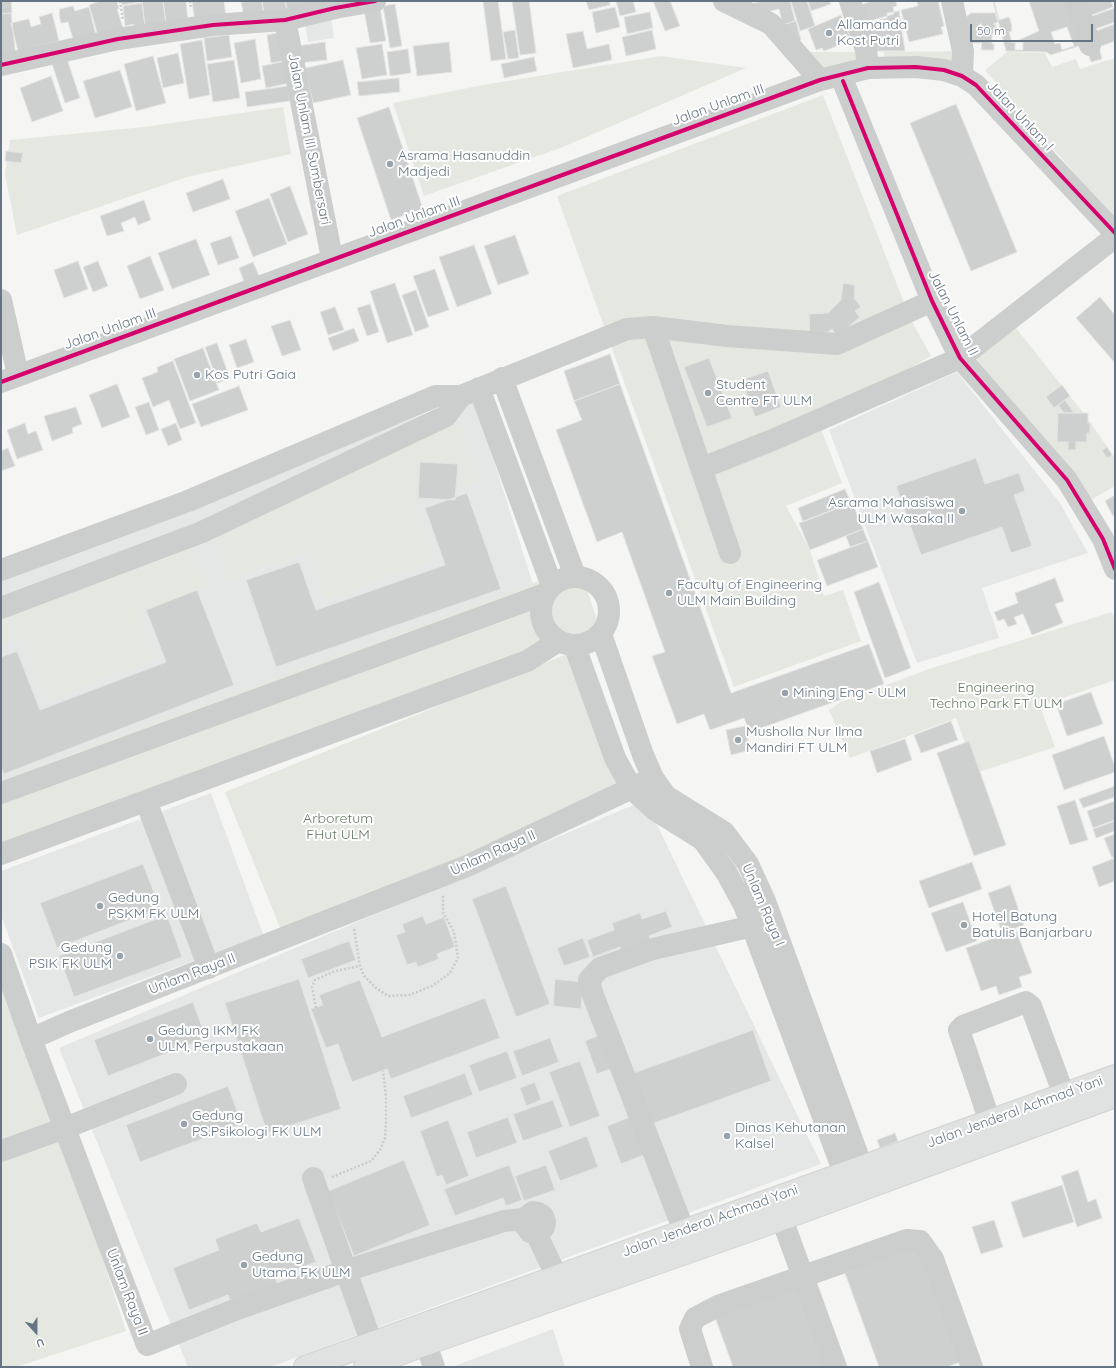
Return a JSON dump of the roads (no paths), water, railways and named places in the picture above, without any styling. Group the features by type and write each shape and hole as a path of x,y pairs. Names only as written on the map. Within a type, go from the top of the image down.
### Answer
{"highway":[{"name":"Jalan Jenderal Achmad Yani","path":"305,1367 1115,1076"},
{"name":"Jalan Jenderal Achmad Yani","path":"365,1367 426,1344 782,1219 1115,1096"}],"street":[{"path":"1,65 118,39 213,25 285,20 335,8 375,1"},
{"path":"724,1 771,24 833,79"},
{"path":"850,1 866,50 868,68"},
{"path":"952,1 963,51 962,76"},
{"path":"1076,1 1090,45"},
{"name":"Jalan Unlam III Sumbersari","path":"285,20 332,258"},
{"name":"Jalan Unlam I","path":"833,79 868,68 916,67 944,70 962,76 976,85 990,98 1115,233"},
{"name":"Jalan Unlam III","path":"10,379 332,258 833,79"},
{"name":"Jalan Unlam II","path":"833,79 932,301 960,358 1067,480 1103,538 1115,569"},
{"path":"702,468 770,441 960,358 1115,237"},
{"path":"1,300 10,379"},
{"path":"1,570 188,500 436,396 470,392 627,329 653,327 727,336 837,344 932,301"},
{"path":"653,327 730,553"},
{"path":"502,378 575,576"},
{"path":"1,608 61,584 202,532 427,426 446,416 470,392"},
{"path":"470,392 548,590 540,612 544,629 566,644"},
{"path":"47,553 61,584"},
{"path":"1,793 548,590 558,581 575,576 593,581 606,593 611,610 606,628 601,634 566,644 527,661 1,854"},
{"name":"Unlam Raya I","path":"601,634 643,755 653,778 666,796 724,832 748,864 762,924 853,1170"},
{"name":"Unlam Raya I","path":"566,644 615,758 632,788 655,810 703,840 726,872 744,905 762,924"},
{"name":"Unlam Raya II","path":"345,1271 237,1309 147,1345 31,1039 69,1022 446,874 653,778"},
{"path":"146,801 209,968"},
{"path":"684,1231 593,995 589,980 600,968 653,949 762,924"},
{"path":"1,954 31,1039"},
{"path":"990,1122 959,1030 963,1026 1026,1002 1031,1006 1064,1095"},
{"path":"1,1151 65,1128 176,1084"},
{"path":"314,1181 372,1344"},
{"path":"782,1219 802,1278 836,1367"},
{"path":"345,1271 504,1221 530,1226 557,1277"},
{"path":"702,1367 690,1329 695,1318 718,1306 802,1278 895,1243 908,1240 920,1241 933,1259 972,1367"},
{"path":"426,1344 434,1367"}],"place":[{"name":"Allamanda Kost Putri","path":"829,33"},
{"name":"Asrama Hasanuddin Madjedi","path":"390,164"},
{"name":"Kos Putri Gaia","path":"197,375"},
{"name":"Student Centre FT ULM","path":"708,393"},
{"name":"Asrama Mahasiswa ULM Wasaka II","path":"962,511"},
{"name":"Faculty of Engineering ULM Main Building","path":"669,593"},
{"name":"Mining Eng - ULM","path":"785,693"},
{"name":"Musholla Nur Ilma Mandiri FT ULM","path":"738,740"},
{"name":"Gedung PSKM FK ULM","path":"100,906"},
{"name":"Hotel Batung Batulis Banjarbaru","path":"964,925"},
{"name":"Gedung PSIK FK ULM","path":"120,956"},
{"name":"Gedung IKM FK ULM, Perpustakaan","path":"150,1039"},
{"name":"Gedung PS.Psikologi FK ULM","path":"184,1124"},
{"name":"Dinas Kehutanan Kalsel","path":"727,1136"},
{"name":"Gedung Utama FK ULM","path":"244,1265"}],"park label":[{"name":"Engineering Techno Park FT ULM","path":"996,696"},
{"name":"Arboretum FHut ULM","path":"338,828"}]}
